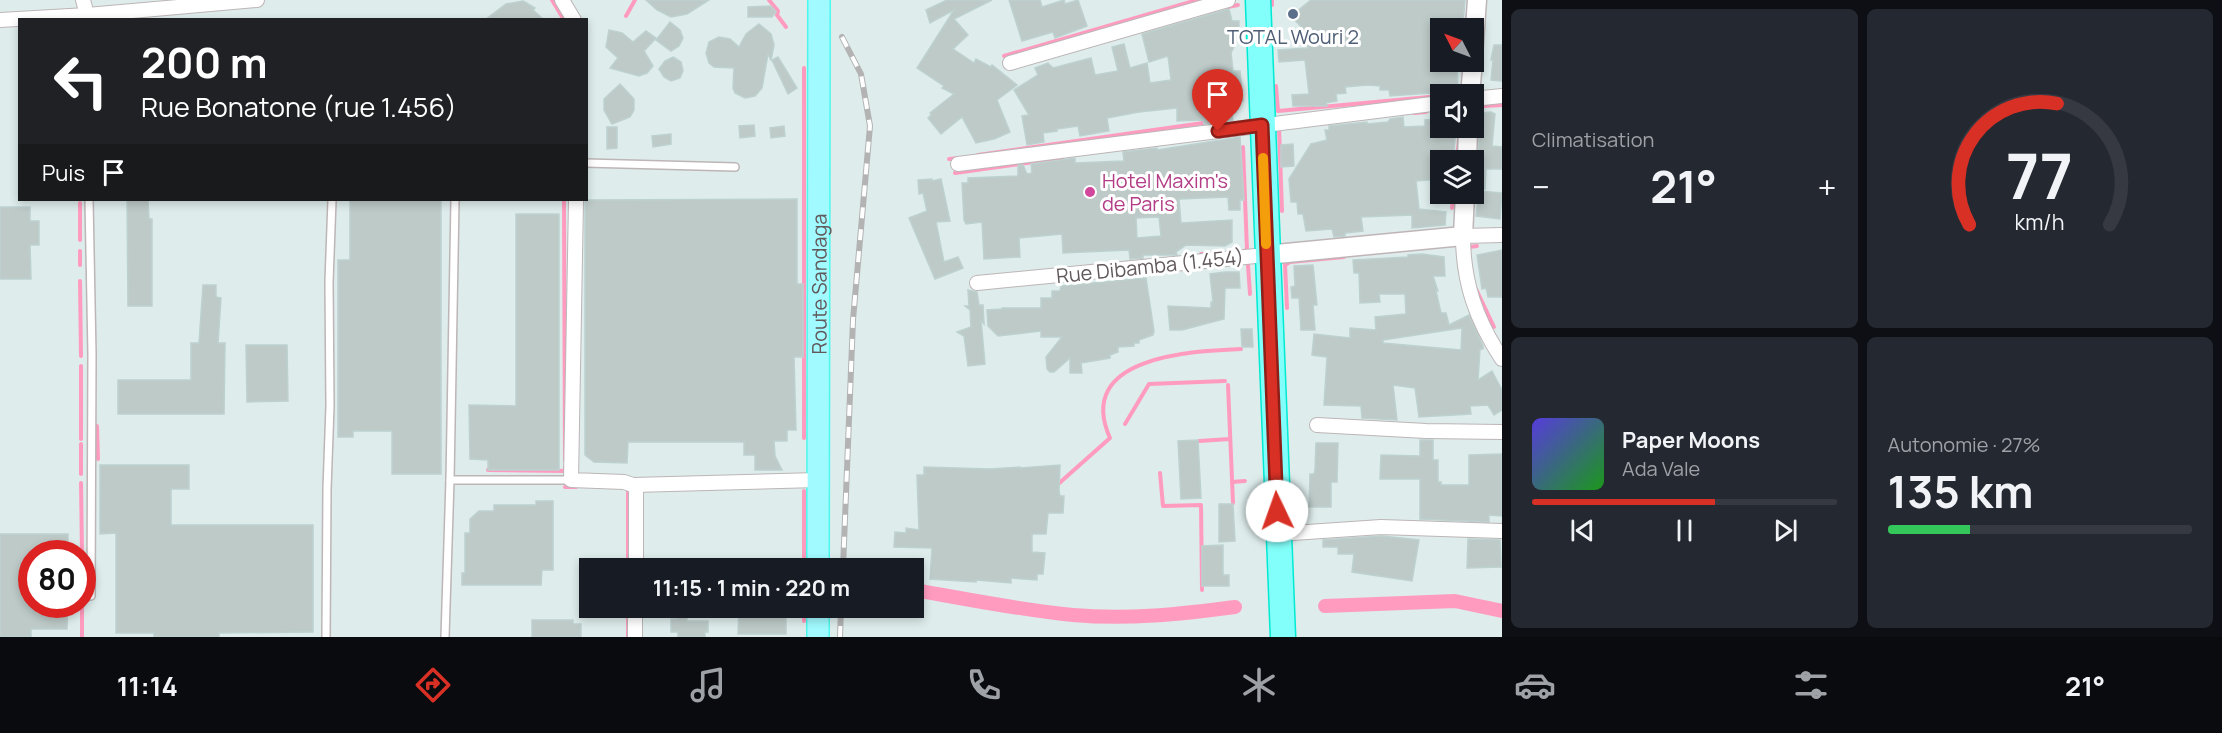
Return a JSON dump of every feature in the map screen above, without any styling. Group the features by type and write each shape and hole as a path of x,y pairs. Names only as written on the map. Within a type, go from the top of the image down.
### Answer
{"highway":[{"path":"1258,0 1266,255 1283,637"}],"main road":[{"name":"Route Sandaga","path":"818,558 819,0"},
{"path":"818,618 818,637"}],"street":[{"path":"83,0 87,17"},
{"path":"58,18 257,0"},
{"path":"562,0 573,18"},
{"path":"1010,63 1228,0"},
{"path":"1476,18 1477,0"},
{"path":"0,20 18,19"},
{"path":"1484,98 1502,96"},
{"path":"958,164 1430,104"},
{"path":"576,201 571,480 624,482 633,485 818,480"},
{"path":"1465,204 1463,259 1472,302 1484,330 1502,359"},
{"name":"Rue Dibamba (1.454)","path":"977,283 1463,236 1502,235"},
{"path":"1317,425 1426,431 1502,432"},
{"path":"633,485 636,490 636,558"},
{"path":"1278,534 1381,527 1502,531"},
{"path":"635,618 635,637"}],"lane":[{"path":"588,163 735,167"},
{"path":"89,201 92,354 91,540"},
{"path":"326,637 330,406 329,282 332,201"},
{"path":"445,637 455,201"},
{"path":"450,480 571,480"}],"building":[{"path":"646,0 709,0 687,14 671,17 657,10"},
{"path":"947,0 992,0 954,19 968,35 953,49 974,63 976,59 991,67 992,65 1017,85 997,100 1010,132 994,139 976,143 962,117 941,134 928,118 930,113 954,94 942,88 944,86 917,68 954,10 930,23 926,10"},
{"path":"1009,0 1040,0 1042,7 1064,0 1065,4 1078,0 1087,26 1055,38 1053,32 1022,41"},
{"path":"1311,0 1465,0 1463,18 1430,18 1430,72 1457,72 1458,84 1430,84 1430,93 1390,96 1389,90 1380,90 1380,86 1345,87 1346,93 1336,94 1337,101 1326,103 1327,106 1293,106 1292,95 1309,94 1305,60 1279,62 1278,50 1308,48 1306,32 1291,16"},
{"path":"523,1 535,8 533,10 542,18 488,18 506,4"},
{"path":"771,6 776,12 772,17 748,17 748,7"},
{"path":"1229,9 1232,21 1239,21 1239,36 1231,53 1233,71 1240,71 1243,101 1236,103 1236,112 1232,114 1233,120 1204,124 1203,120 1177,121 1177,108 1139,112 1107,118 1109,131 1080,136 1078,126 1057,129 1057,131 1043,133 1044,142 1027,145 1022,116 1029,115 1014,90 1038,75 1035,68 1048,63 1053,68 1091,58 1095,75 1118,71 1112,47 1124,44 1130,68 1147,63 1150,83 1171,80 1168,56 1149,62 1142,34"},
{"path":"670,22 680,30 683,38 679,46 671,51 656,40"},
{"path":"759,24 771,34 774,45 771,60 768,54 762,88 755,96 745,98 735,93 733,88 734,68 714,67 709,63 706,53 709,42 719,37 730,39 739,47 746,34"},
{"path":"609,30 622,33 633,42 646,31 656,38 644,51 653,66 647,73 639,76 610,68 618,58 606,47"},
{"path":"1494,45 1502,45 1502,81 1491,80"},
{"path":"673,57 681,62 683,71 680,78 671,81 664,77 659,69 665,61"},
{"path":"778,57 797,88 788,94 772,60"},
{"path":"620,84 634,99 634,110 630,117 612,124 604,110 604,99"},
{"path":"1484,113 1495,114 1492,146 1502,147 1502,169 1486,169 1485,189 1484,150 1478,150 1478,138 1484,138"},
{"path":"1403,117 1404,127 1425,126 1425,120 1430,120 1430,138 1455,138 1454,150 1430,150 1430,180 1416,181 1419,209 1446,212 1445,225 1412,228 1412,215 1361,217 1363,231 1345,233 1345,236 1334,237 1332,229 1306,231 1303,214 1298,214 1297,202 1291,202 1289,179 1311,144 1327,140 1325,130 1329,130 1329,126 1388,122 1390,119"},
{"path":"754,125 755,136 740,138 739,126"},
{"path":"784,126 785,136 771,138 770,128"},
{"path":"607,127 617,127 617,148 607,149"},
{"path":"671,134 671,144 653,147 652,136"},
{"path":"1240,137 1244,200 1240,200 1240,210 1229,210 1228,197 1179,199 1181,223 1232,220 1232,242 1225,246 1186,245 1176,252 1177,255 1143,255 1143,258 1130,259 1129,250 1063,253 1062,234 1019,238 1020,257 984,259 982,222 966,224 964,220 962,183 968,183 968,178 1018,176 1018,165 1023,165 1027,174 1032,173 1031,164 1075,158 1075,163 1124,161 1123,152 1157,148 1157,150","holes":["1159,217 1161,236 1137,238 1136,218"]},
{"path":"1293,144 1294,166 1281,167 1281,145"},
{"path":"932,179 932,181 941,179 950,221 936,222 944,262 958,257 963,268 935,279 909,218 927,211 923,193 919,194 918,180"},
{"path":"1484,191 1502,193 1500,219 1476,216 1477,204 1484,204"},
{"path":"797,199 797,284 803,284 803,357 794,357 796,430 787,430 787,441 774,441 775,456 782,470 755,470 755,455 744,455 744,442 628,442 627,463 594,462 585,455 585,201"},
{"path":"127,201 148,201 149,219 152,219 152,306 128,306"},
{"path":"350,201 441,201 441,474 392,474 392,431 353,431 353,437 338,437 338,260 350,260"},
{"path":"0,207 30,207 30,221 39,221 39,245 30,245 31,279 0,279"},
{"path":"516,214 559,214 559,470 488,470 488,460 470,459 469,405 516,406"},
{"path":"1502,250 1502,297 1488,297 1486,288 1482,289 1477,255"},
{"path":"1408,255 1444,257 1445,276 1433,276 1441,313 1446,313 1449,325 1469,315 1483,346 1483,349 1480,349 1478,380 1492,371 1502,390 1502,410 1494,415 1488,405 1470,406 1471,414 1419,417 1415,388 1393,385 1397,420 1362,418 1361,406 1324,405 1327,357 1312,355 1314,334 1350,338 1350,328 1376,330 1375,317 1406,314 1405,294 1379,294 1380,302 1360,303 1359,273 1354,273 1353,260 1408,257","holes":["1462,328 1461,350 1383,343 1383,340"]},
{"path":"1313,265 1317,305 1313,305 1315,330 1301,330 1299,298 1292,298 1291,287 1295,286 1294,266"},
{"path":"1239,272 1240,288 1225,288 1224,319 1182,330 1170,330 1168,306 1211,308 1211,302 1213,302 1210,274"},
{"path":"1146,278 1153,335 1139,340 1139,343 1134,343 1134,346 1118,347 1118,352 1110,355 1110,358 1081,363 1082,373 1070,373 1070,358 1054,372 1047,369 1046,357 1062,337 1041,337 1041,331 998,336 988,326 987,310 1041,308 1041,298 1052,298 1052,291 1060,291 1061,286"},
{"path":"203,285 216,285 216,297 221,298 218,343 225,343 224,414 118,414 118,380 191,380 191,343 199,343"},
{"path":"968,290 977,292 979,305 983,305 984,324 981,320 985,364 968,366 964,336 957,332 971,327 970,310 965,306 969,306"},
{"path":"1241,329 1252,329 1253,347 1242,347"},
{"path":"246,345 287,345 288,401 247,402"},
{"path":"1198,440 1201,498 1181,499 1178,441"},
{"path":"1420,440 1433,440 1433,460 1438,460 1438,482 1441,482 1441,485 1469,485 1469,455 1502,454 1502,516 1489,515 1489,522 1420,519 1420,479 1380,479 1381,455 1420,456"},
{"path":"1316,443 1338,443 1337,482 1331,482 1331,507 1309,507 1310,474 1314,474 1315,470"},
{"path":"100,465 189,465 189,489 171,489 171,525 313,525 313,632 219,633 219,637 154,637 154,633 116,633 116,533 100,534"},
{"path":"1060,465 1059,491 1060,496 1064,496 1063,513 1048,513 1046,534 1032,534 1032,552 1045,553 1043,574 1037,574 1037,580 1011,578 1011,583 930,579 932,548 894,547 895,532 906,533 906,528 919,530 917,475 924,475 924,467 990,469"},
{"path":"536,501 553,501 553,570 542,570 541,585 462,585 462,573 465,573 465,533 470,533 470,519 479,511 494,511 494,505 536,505"},
{"path":"1219,504 1233,504 1235,541 1219,542"},
{"path":"0,534 68,534 68,540 18,540 18,618 67,618 67,629 31,629 31,637 0,637"},
{"path":"1382,536 1419,540 1412,581 1352,572 1354,554 1338,554 1338,547 1323,547 1323,540"},
{"path":"1468,539 1500,540 1501,567 1467,568"},
{"path":"1223,545 1223,575 1229,575 1229,586 1202,586 1202,546"},
{"path":"739,618 786,618 786,634 738,634"},
{"path":"671,619 708,621 708,632 705,632 705,637 678,637 678,632 671,632"},
{"path":"532,620 573,620 573,624 581,624 581,637 532,637"}],"waterway":[{"path":"552,0 563,18"},
{"path":"626,16 635,0"},
{"path":"769,0 786,27"},
{"path":"1004,56 1197,0"},
{"path":"1272,0 1272,5"},
{"path":"1228,7 1238,5"},
{"path":"804,68 804,438"},
{"path":"1276,86 1278,111 1430,97"},
{"path":"1484,106 1502,105"},
{"path":"1414,113 1426,112"},
{"path":"978,155 1203,123"},
{"path":"1279,127 1282,211"},
{"path":"1458,150 1459,140"},
{"path":"1243,147 1247,250 1244,251"},
{"path":"949,159 959,158"},
{"path":"955,173 1062,158"},
{"path":"564,201 565,460"},
{"path":"80,203 80,240"},
{"path":"1452,208 1453,204"},
{"path":"1467,250 1469,247 1477,246"},
{"path":"80,251 80,265"},
{"path":"1201,254 1215,253"},
{"path":"1287,308 1285,265 1290,262 1344,257"},
{"path":"1248,265 1250,294"},
{"path":"80,281 81,356"},
{"path":"1476,289 1494,327"},
{"path":"1056,486 1110,438 1103,411 1108,390 1122,375 1143,364 1168,357 1194,352 1241,349"},
{"path":"81,366 81,439"},
{"path":"1125,424 1149,384 1225,381"},
{"path":"1228,385 1233,503"},
{"path":"97,426 98,459"},
{"path":"1199,441 1230,439"},
{"path":"81,444 81,474"},
{"path":"488,470 565,471 565,467"},
{"path":"1160,473 1163,506 1201,505 1202,590"},
{"path":"1232,482 1245,481"},
{"path":"81,483 82,540"},
{"path":"565,487 576,487"},
{"path":"628,488 628,558"},
{"path":"804,491 804,558"},
{"path":"924,592 1033,610 1093,616 1154,616 1235,607"},
{"path":"1325,606 1455,601 1502,611"},
{"path":"82,618 82,637"},
{"path":"628,618 628,637"}],"railway":[{"path":"842,37 861,74 870,126 853,320 843,558"},
{"path":"840,637 841,618"}],"slow traffic":[{"path":"1263,158 1266,244"}],"place":[{"name":"TOTAL Wouri 2","path":"1293,14"},
{"name":"Hotel Maxim's de Paris","path":"1090,192"}],"route":[{"path":"1218,131 1262,125 1277,511"}]}
